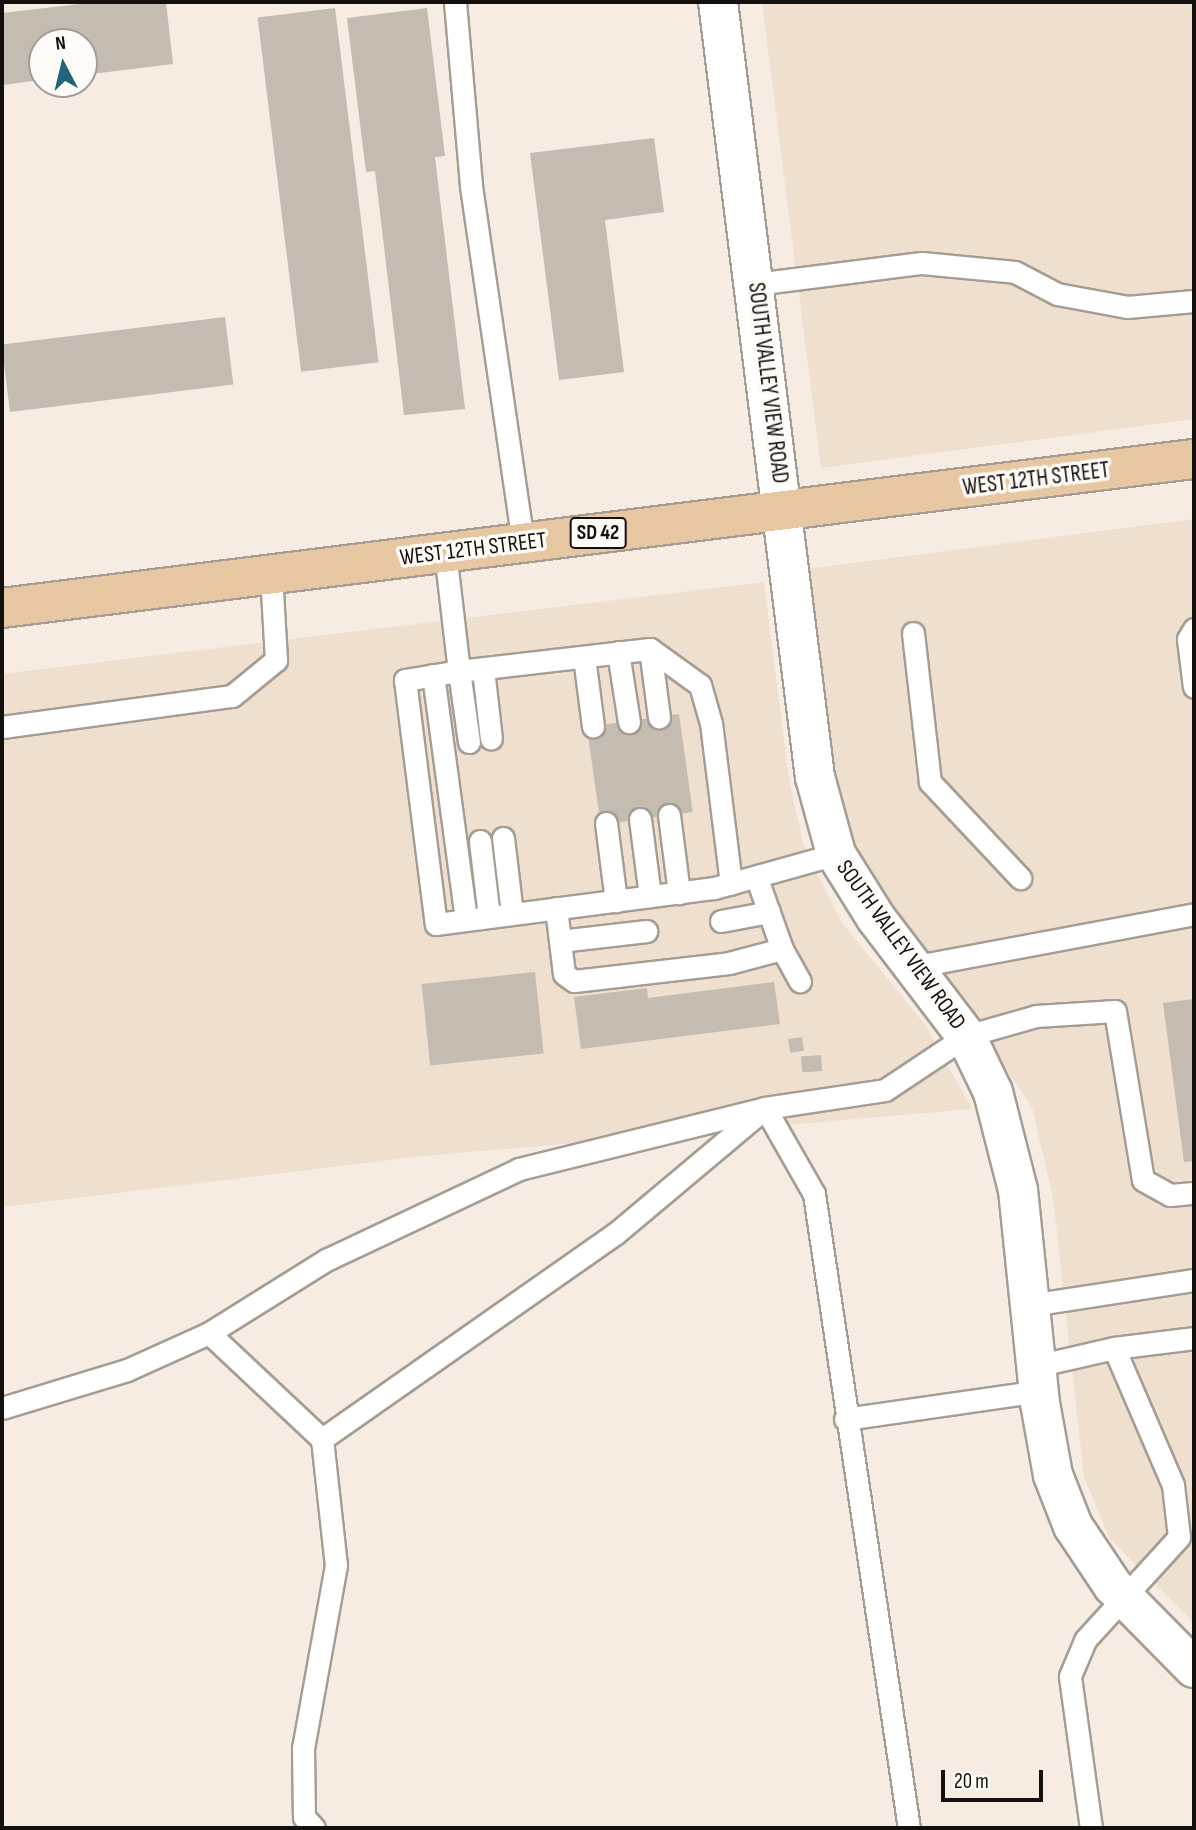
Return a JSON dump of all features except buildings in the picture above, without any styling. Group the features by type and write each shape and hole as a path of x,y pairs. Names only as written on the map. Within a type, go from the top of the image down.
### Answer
{"main road":[{"name":"WEST 12TH STREET","path":"2,608 1194,459"}],"street":[{"name":"SOUTH VALLEY VIEW ROAD","path":"718,2 785,509 815,776 836,854 912,967 966,1036 993,1092 1018,1190 1037,1379 1053,1475 1073,1525 1127,1599 1194,1668"}],"lane":[{"path":"454,2 471,186 523,542"},
{"path":"755,284 922,263 1015,272 1057,294 1127,307 1194,301"},
{"path":"445,552 469,742"},
{"path":"2,727 232,696 276,660 271,574"},
{"path":"1194,629 1188,639 1194,687"},
{"path":"913,634 930,782 1020,878"},
{"path":"731,884 711,723 700,685 650,649 459,671 405,680 436,924 731,884 836,854"},
{"path":"650,649 659,717"},
{"path":"618,652 629,722"},
{"path":"584,657 593,726"},
{"path":"483,669 491,739"},
{"path":"433,675 466,919"},
{"path":"669,815 679,893"},
{"path":"640,819 650,896"},
{"path":"606,823 616,901"},
{"path":"503,838 512,913"},
{"path":"480,841 489,916"},
{"path":"756,876 782,949 800,981"},
{"path":"556,908 564,974 574,981 729,963 782,949"},
{"path":"721,921 769,912"},
{"path":"912,967 1194,914"},
{"path":"560,941 646,931"},
{"path":"2,1408 127,1370 209,1333 326,1260 519,1169 765,1108 885,1090 966,1036 1036,1016 1115,1011 1143,1180 1170,1195 1194,1193"},
{"path":"765,1108 814,1195 845,1419 909,1828"},
{"path":"322,1439 615,1234 765,1108"},
{"path":"1030,1305 1194,1280"},
{"path":"209,1333 322,1439 336,1565 303,1748 303,1817 314,1828"},
{"path":"845,1419 1037,1379 1114,1348 1194,1338"},
{"path":"1091,1828 1070,1676 1085,1640 1127,1599 1179,1537 1172,1485 1114,1348"}],"shaded area":[{"path":"762,2 1194,2 1194,419 821,468"},
{"path":"1194,519 1194,1623 1110,1539 1084,1477 1053,1197 1032,1107 884,893 838,815 806,569"},
{"path":"764,582 789,779 804,847 842,923 926,1026 972,1109 423,1156 2,1207 2,674"}]}
